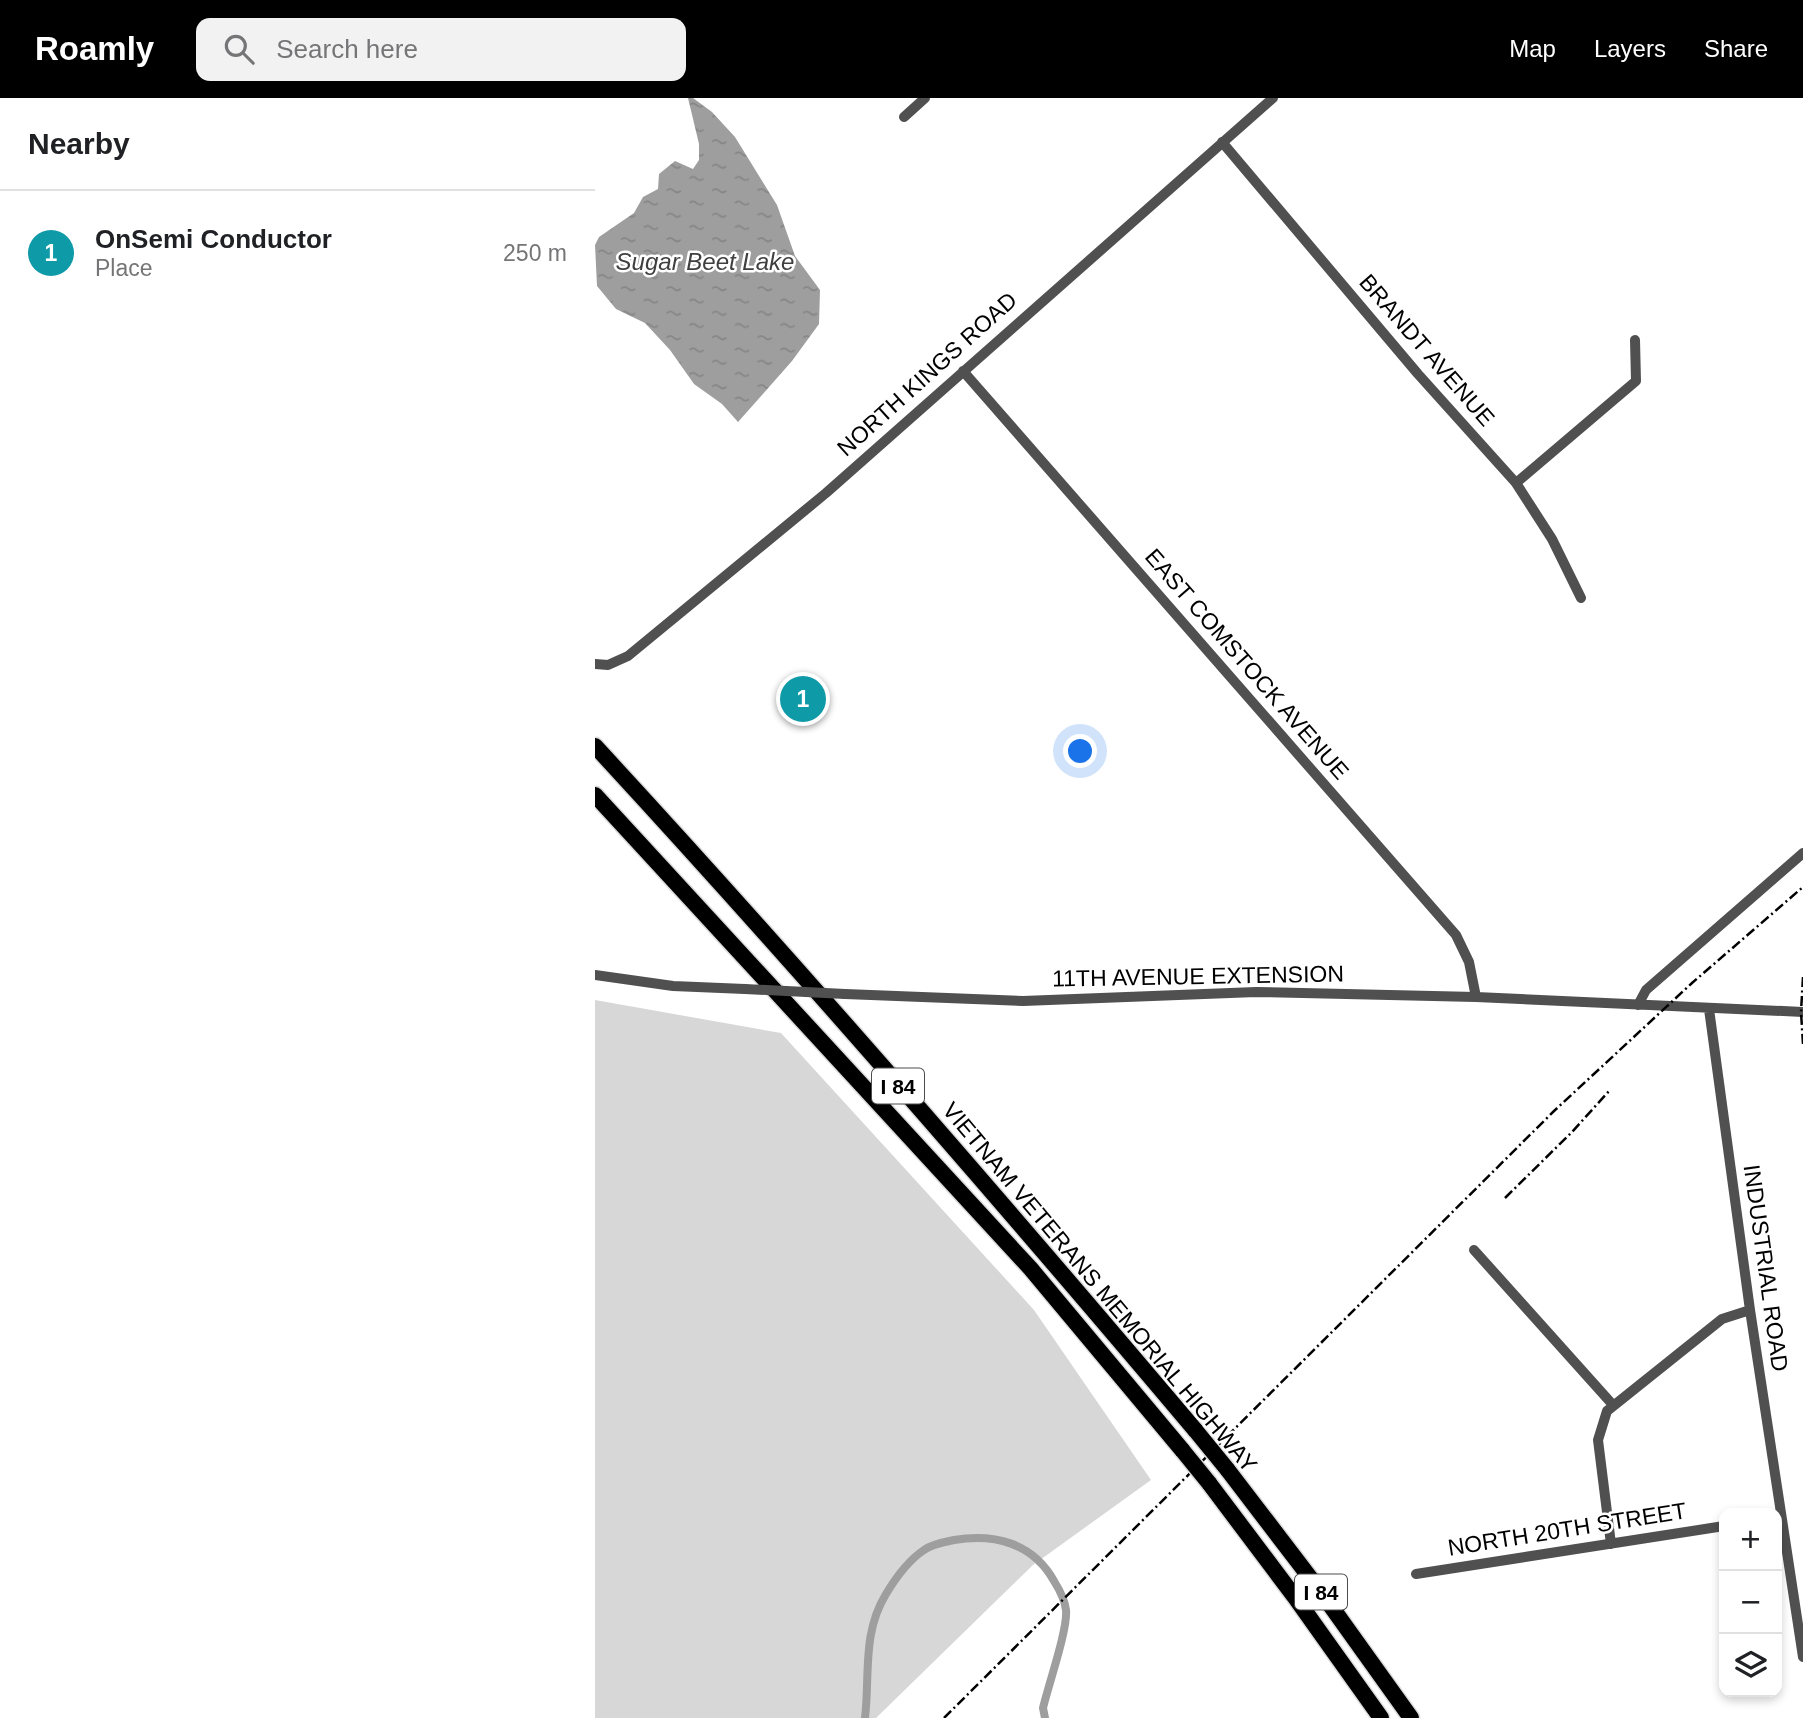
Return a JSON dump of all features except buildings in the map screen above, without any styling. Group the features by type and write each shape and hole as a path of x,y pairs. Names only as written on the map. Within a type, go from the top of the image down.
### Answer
{"highway":[{"name":"VIETNAM VETERANS MEMORIAL HIGHWAY","path":"595,746 685,844 1014,1217 1196,1431 1318,1588 1411,1718"},
{"name":"VIETNAM VETERANS MEMORIAL HIGHWAY","path":"595,795 1031,1269 1209,1483 1297,1600 1378,1715"}],"street":[{"path":"904,117 925,98"},
{"name":"NORTH KINGS ROAD","path":"597,665 608,665 628,656 826,493 1273,98"},
{"name":"BRANDT AVENUE","path":"1222,142 1418,374 1516,484 1552,539 1581,598"},
{"path":"1516,484 1636,381 1635,340"},
{"name":"EAST COMSTOCK AVENUE","path":"963,371 1456,935 1469,962 1476,997"},
{"path":"1638,1005 1646,990 1803,853"},
{"name":"11TH AVENUE EXTENSION","path":"595,975 673,986 1023,1001 1228,992 1476,997 1803,1012"},
{"name":"INDUSTRIAL ROAD","path":"1709,1009 1778,1508"},
{"path":"1474,1250 1613,1405"},
{"path":"1611,1544 1598,1440 1607,1411 1722,1319 1751,1310"},
{"name":"NORTH 20TH STREET","path":"1416,1574 1719,1527"},
{"name":"INDUSTRIAL ROAD","path":"1782,1535 1803,1657"}],"shaded area":[{"path":"595,1000 781,1033 1034,1310 1151,1480 1033,1565 876,1718 595,1718"}],"water":[{"name":"Sugar Beet Lake","path":"688,98 693,98 712,112 735,137 777,205 795,256 820,290 819,324 792,361 738,422 722,404 694,384 670,350 645,323 616,309 597,286 595,245 599,237 634,213 643,197 658,189 659,174 675,161 693,169 699,160 699,144"}],"waterway":[{"path":"865,1718 870,1639 878,1609 890,1588 908,1564 927,1548 969,1538 998,1540 1024,1549 1045,1568 1060,1591 1066,1619 1043,1708 1045,1718"}],"railway":[{"path":"944,1718 1554,1111 1692,983 1803,887"},
{"path":"1803,977 1803,1044"},
{"path":"1505,1198 1610,1090"}],"place":[{"name":"OnSemi Conductor","path":"803,699"}]}
